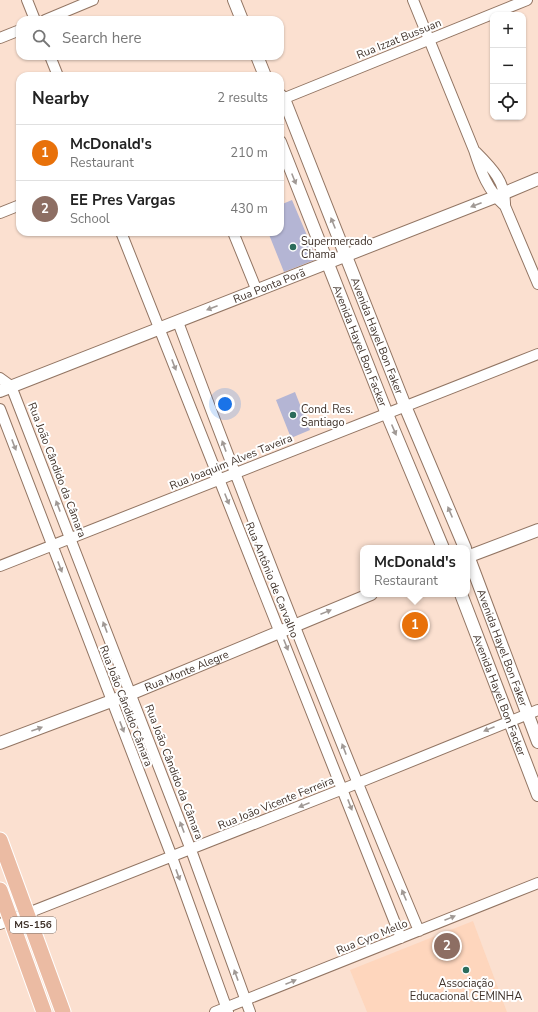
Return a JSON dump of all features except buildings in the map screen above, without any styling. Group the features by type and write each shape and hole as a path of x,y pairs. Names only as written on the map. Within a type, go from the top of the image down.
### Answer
{"main road":[{"name":"MS-156","path":"0,840 6,873 28,913 63,1012"},
{"path":"0,890 6,922 44,1012"}],"street":[{"path":"27,0 33,16"},
{"path":"55,16 93,0"},
{"path":"234,0 240,16"},
{"path":"413,0 474,150 492,168 500,195 538,284"},
{"name":"Rua Izzat Bussuan","path":"284,97 527,0"},
{"path":"0,38 16,32"},
{"path":"52,60 56,72"},
{"path":"259,60 263,72"},
{"name":"Avenida Hayel Bon Faker","path":"284,105 346,255 405,406 463,545"},
{"name":"Avenida Hayel Bon Facker","path":"284,152 387,414 442,545"},
{"name":"Rua Ponta Porã","path":"0,391 500,195 538,178"},
{"path":"0,213 16,207"},
{"name":"Rua Antônio de Carvalho","path":"123,236 344,789 401,938"},
{"path":"235,236 257,291"},
{"name":"Rua Antônio de Carvalho","path":"178,322 234,473 357,783 419,931"},
{"name":"Rua Joaquim Alves Taveira","path":"0,566 538,354"},
{"path":"0,378 12,386"},
{"name":"Rua João Cândido da Câmara","path":"12,386 191,850 250,1012"},
{"name":"Rua João Cândido Câmara","path":"0,409 172,857 227,1010"},
{"path":"470,553 538,530"},
{"name":"Avenida Hayel Bon Faker","path":"470,561 533,712 538,742"},
{"name":"Rua Monte Alegre","path":"0,742 130,694 364,597"},
{"name":"Avenida Hayel Bon Facker","path":"462,597 511,720 538,795"},
{"name":"Rua João Vicente Ferreira","path":"6,922 191,850 533,712"},
{"name":"Rua Cyro Mello","path":"215,1012 227,1010 245,1000 538,883"}],"shaded area":[{"path":"473,921 507,1012 367,1012 350,970"}],"place":[{"name":"Supermercado Chama","path":"293,247"},
{"name":"Cond. Res. Santiago","path":"293,415"},
{"name":"McDonald's","path":"415,625"},
{"name":"EE Pres Vargas","path":"447,946"},
{"name":"Associação Educacional CEMINHA","path":"466,970"}]}
